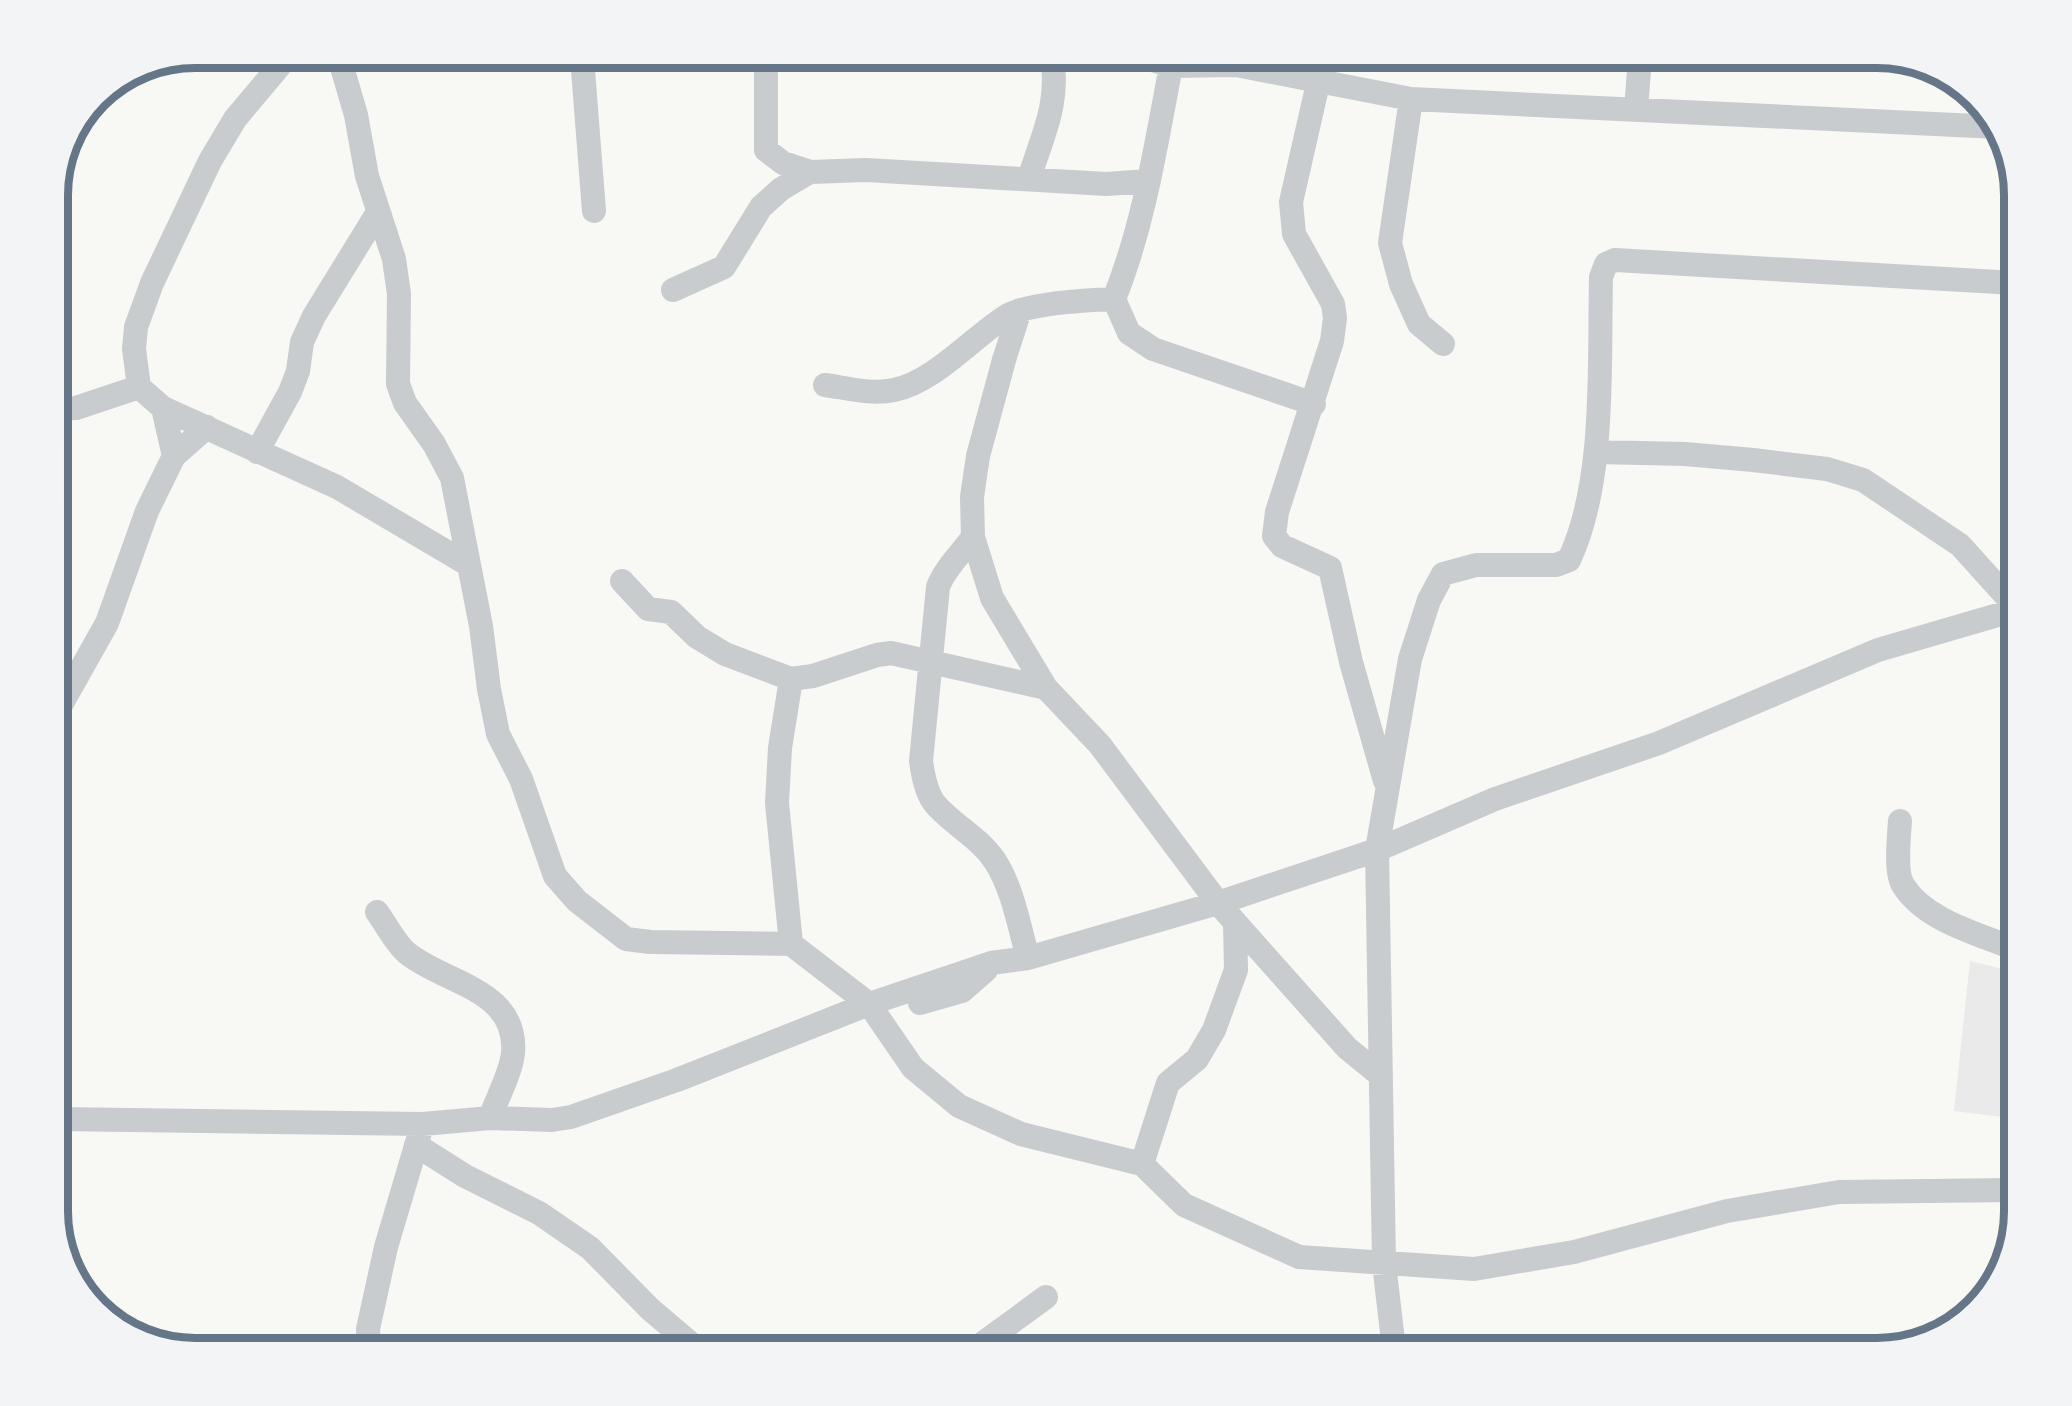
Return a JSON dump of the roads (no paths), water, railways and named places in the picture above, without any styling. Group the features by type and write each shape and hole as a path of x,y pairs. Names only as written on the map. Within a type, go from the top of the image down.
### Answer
{"street":[{"path":"278,68 235,119 210,161 152,283 136,327 134,349 139,387 163,408 337,487 469,565"},
{"path":"342,68 356,115 367,176 394,259 399,294 398,384 405,403 434,444 452,478 498,734 528,798 555,876 577,901 626,939 650,942 791,944 876,1002 913,1068 959,1106 1021,1134 1142,1164 1184,1205 1299,1257 1474,1269 1574,1252 1728,1211 1839,1192 2004,1190"},
{"path":"583,68 594,211"},
{"path":"766,68 766,150 783,163 810,172 866,170 1106,184 1149,181"},
{"path":"1029,179 1051,115 1056,92 1053,68"},
{"path":"1171,68 1149,181 1126,268 1114,299 1129,333 1153,349 1314,404"},
{"path":"1265,68 1411,99 1984,126"},
{"path":"1636,110 1639,68"},
{"path":"1319,79 1291,202 1294,234 1333,304 1335,318 1332,341 1314,404 1277,512 1274,536 1282,546 1330,568 1351,662 1386,787"},
{"path":"1411,99 1390,243 1401,284 1419,324 1443,344"},
{"path":"674,290 724,267 761,207 781,189 810,172"},
{"path":"257,452 290,392 298,371 302,342 314,316 378,212"},
{"path":"1393,1338 1384,1264 1377,850 1386,787 1410,659 1429,600 1443,574 1476,566 1556,565 1569,560 1577,543 1597,452 1601,277 1606,264 1615,260 2004,282"},
{"path":"825,385 873,391 895,390 931,373 1005,316 1020,310 1114,299"},
{"path":"1020,310 978,456 972,497 973,537 992,598 1046,688 1100,745 1218,903 1347,1048 1380,1075"},
{"path":"68,408 139,387"},
{"path":"163,408 174,456"},
{"path":"68,692 107,623 147,511 174,456 207,427"},
{"path":"1597,452 1685,454 1754,460 1827,469 1863,480 1960,545 2004,595"},
{"path":"973,537 960,557 943,573 938,587 921,761 923,778 934,804 978,838 995,861 1004,877 1028,958"},
{"path":"622,581 648,609 671,612 697,637 725,654 791,679 813,676 877,655 891,653 1046,688"},
{"path":"68,1119 420,1134 490,1118 552,1120 571,1117 677,1080 876,1002 914,1005 962,991 980,978 992,963 1028,958 1218,903 1377,850 1495,799 1659,743 1878,650 2004,611"},
{"path":"791,679 780,748 777,803 791,944"},
{"path":"1900,821 1899,861 1902,884 1923,906 1955,924 2004,945"},
{"path":"377,912 406,952 492,999 507,1018 512,1036 513,1054 490,1118"},
{"path":"1235,922 1236,970"},
{"path":"1142,1164 1167,1083 1197,1059 1207,1045 1236,970 1257,945"},
{"path":"368,1338 368,1329 386,1246 420,1134"},
{"path":"420,1134 465,1176 539,1213 590,1248 650,1309 684,1338"},
{"path":"990,1338 1046,1297"}]}
